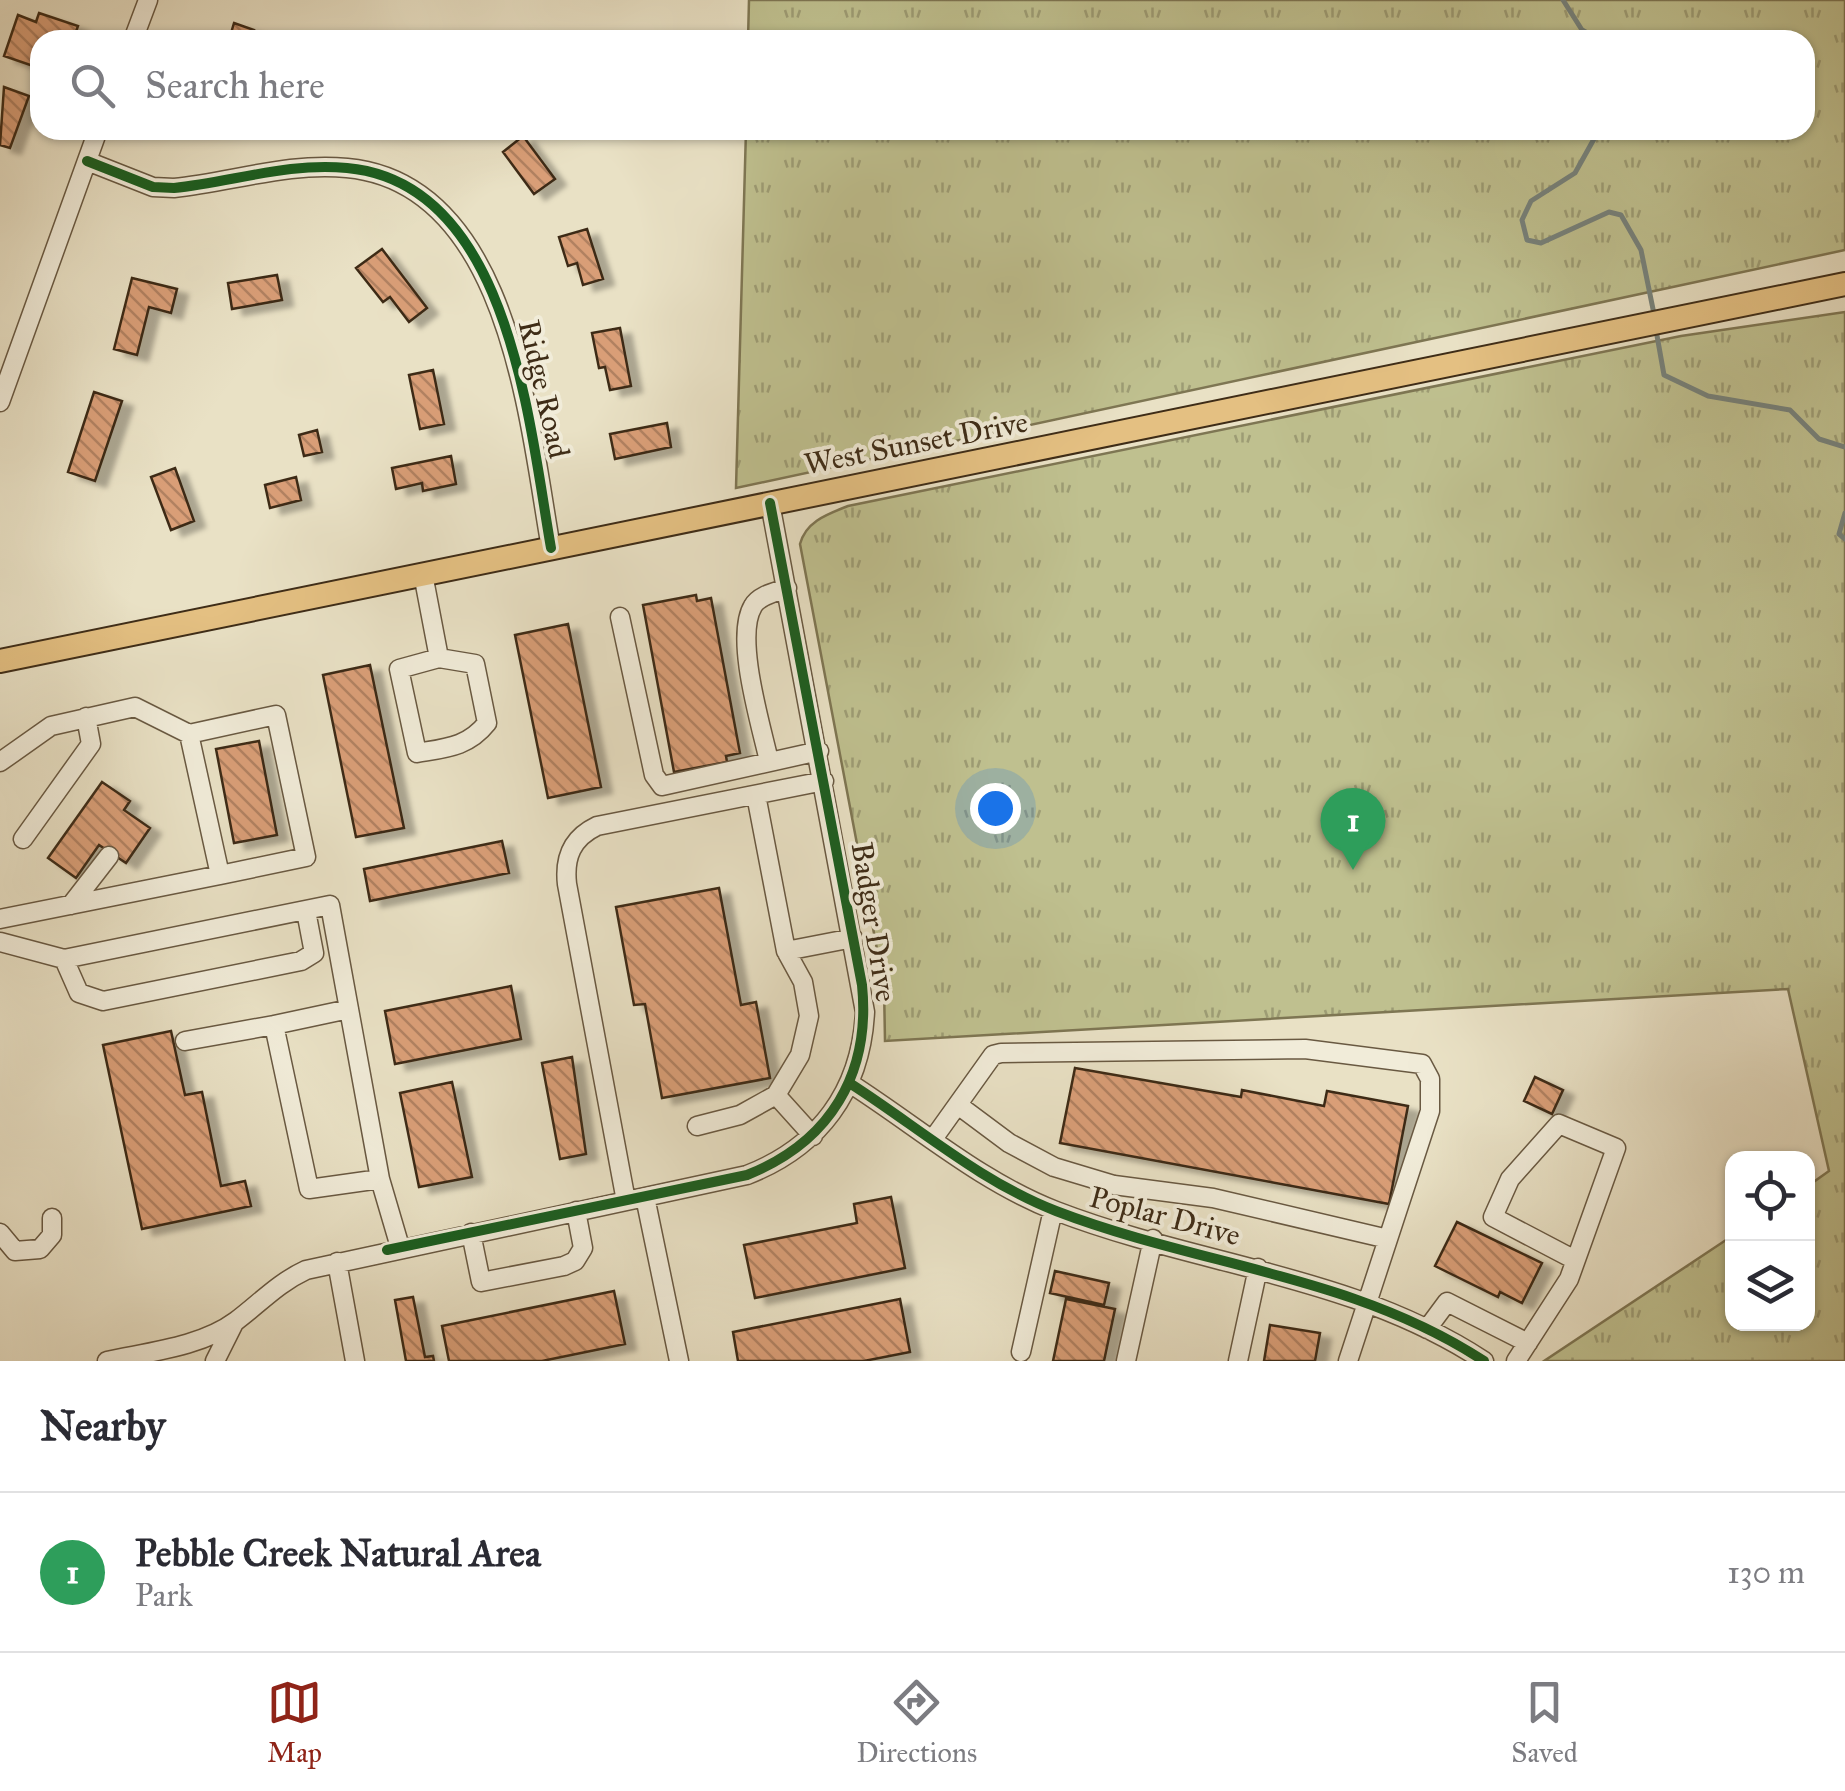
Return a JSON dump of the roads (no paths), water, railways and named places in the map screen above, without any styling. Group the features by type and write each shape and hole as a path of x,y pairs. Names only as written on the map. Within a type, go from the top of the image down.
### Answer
{"main road":[{"name":"West Sunset Drive","path":"0,661 1845,284"}],"street":[{"path":"136,30 148,0"},
{"path":"0,402 94,140"},
{"name":"Ridge Road","path":"86,162 152,187 174,188 310,166 352,168 394,181 428,201 454,224 492,285 521,396 552,548"},
{"name":"Badger Drive","path":"234,1324 286,1279 337,1262 747,1176 772,1166 813,1136 850,1084 859,1058 864,1012 770,503"},
{"path":"423,574 439,658"},
{"path":"769,761 745,639 746,624 761,597 787,588"},
{"path":"620,618 658,783 683,783 818,751"},
{"path":"439,658 475,664 487,723 460,746 417,753 399,669 439,658"},
{"path":"0,762 51,726 136,707 190,734 276,715 306,857 0,919"},
{"path":"23,838 90,744 86,717"},
{"path":"190,734 220,875"},
{"path":"679,1361 635,1199 566,859 576,840 597,826 824,781"},
{"path":"697,1126 740,1115 776,1095 808,1034 803,982 786,950 756,795"},
{"path":"70,905 109,856"},
{"path":"0,942 64,959 330,906 394,1248"},
{"path":"64,959 79,993 103,1001 121,998 301,961 314,953 306,911"},
{"path":"786,950 853,938"},
{"path":"185,1041 349,1009"},
{"path":"274,1025 309,1190 380,1179"},
{"path":"932,1139 993,1054 1001,1052 1305,1049 1422,1064 1430,1079 1430,1111 1348,1361"},
{"name":"Poplar Drive","path":"850,1084 982,1174 1053,1210 1367,1302 1484,1361"},
{"path":"776,1095 813,1136"},
{"path":"958,1104 1009,1143 1054,1168 1114,1185 1213,1198 1388,1239"},
{"path":"1516,1361 1570,1278 1616,1148 1559,1124 1510,1179 1493,1217 1575,1260"},
{"path":"1021,1352 1053,1210"},
{"path":"471,1233 481,1282 564,1266 574,1261 582,1248 576,1212"},
{"path":"0,1234 15,1251 40,1249 52,1236 52,1218"},
{"path":"1126,1361 1152,1239"},
{"path":"337,1262 355,1361"},
{"path":"1238,1361 1258,1268"},
{"path":"1427,1329 1447,1302 1528,1343"},
{"path":"106,1361 174,1347 234,1324"},
{"path":"216,1361 234,1324"}],"waterway":[{"path":"1563,0 1582,30"},
{"path":"1593,140 1575,173 1531,201 1522,220 1527,240 1541,243 1609,212 1621,215 1641,250 1654,314"},
{"path":"1656,330 1664,375 1708,396 1790,410 1819,439 1845,447"},
{"path":"1845,513 1839,534 1845,539"}],"place":[{"name":"Pebble Creek Natural Area","path":"1353,870"}]}
